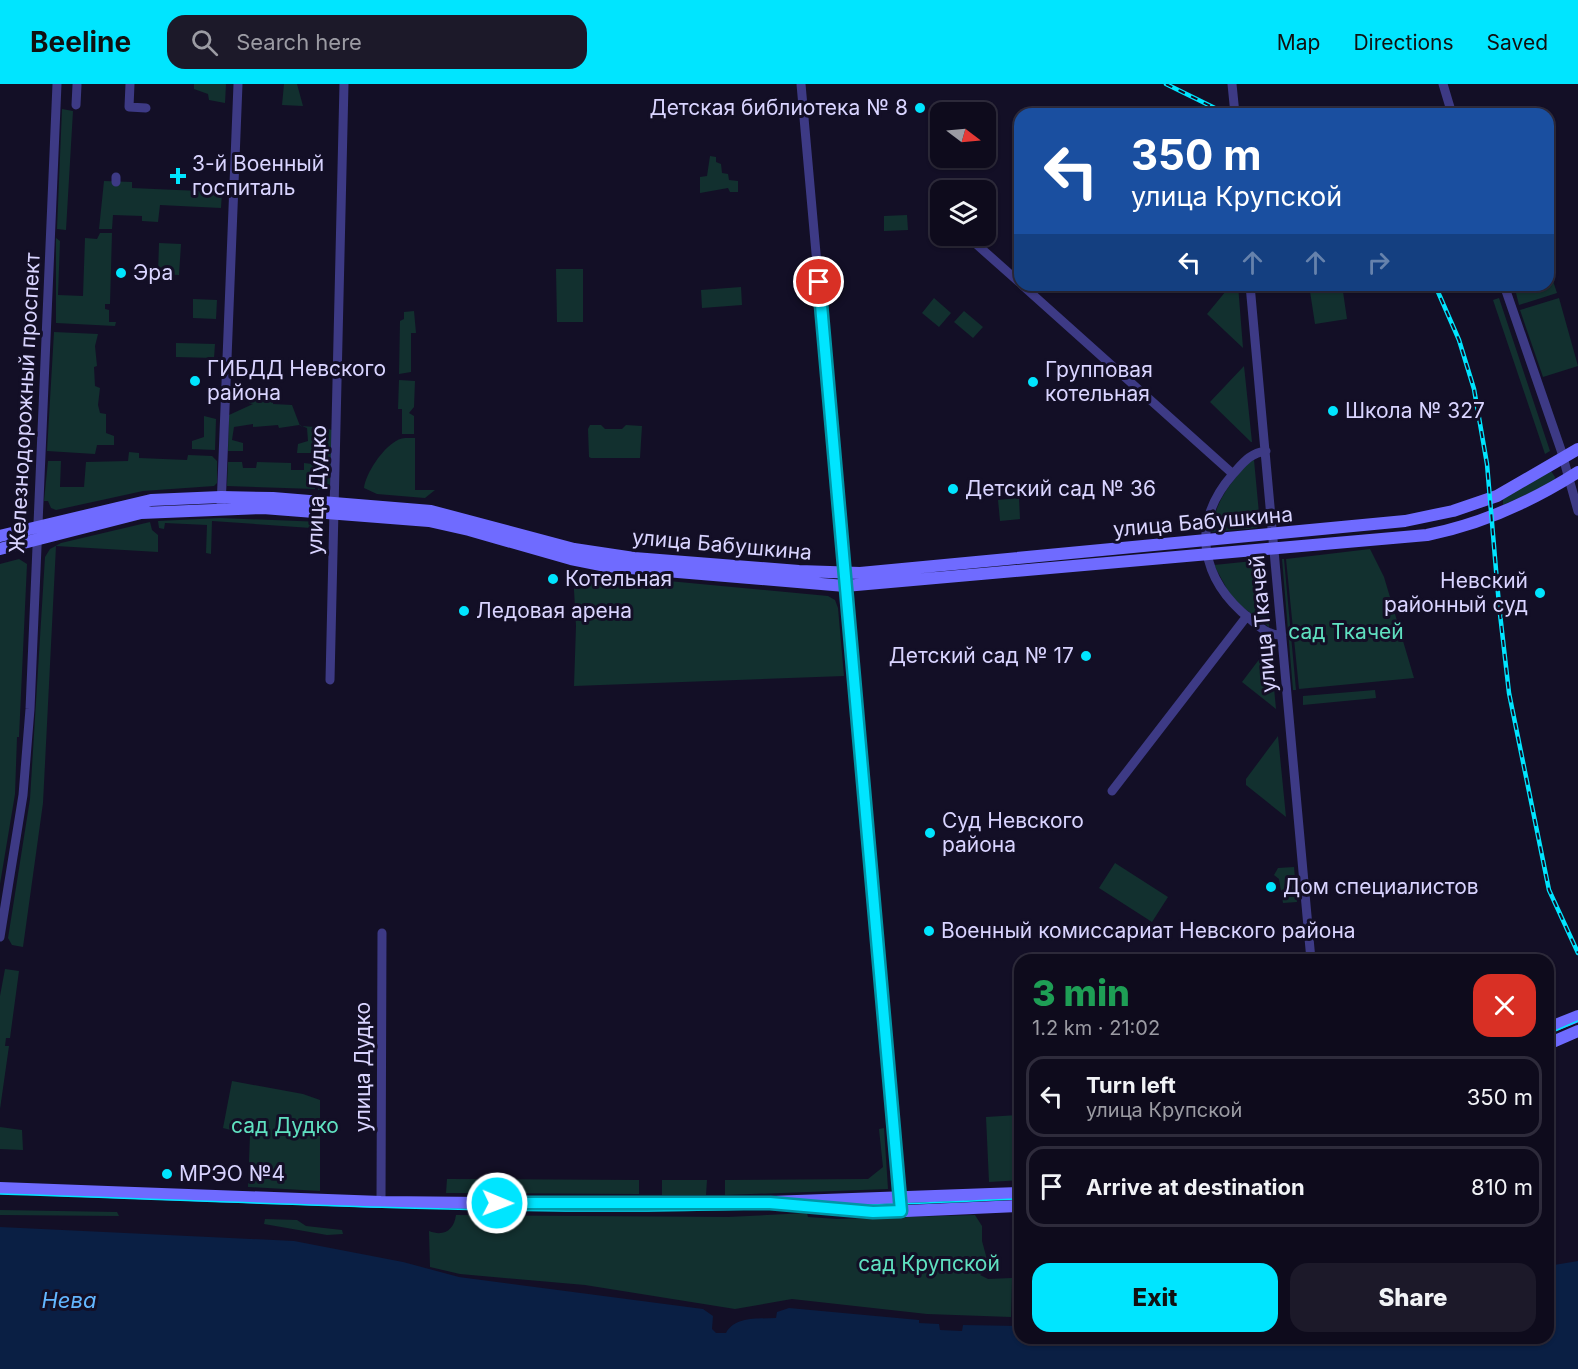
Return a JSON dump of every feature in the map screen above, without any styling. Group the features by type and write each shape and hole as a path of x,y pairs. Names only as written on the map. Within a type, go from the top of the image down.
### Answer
{"street":[{"name":"Железнодорожный проспект","path":"0,937 26,761 57,84"},
{"path":"130,84 129,107 146,108"},
{"path":"221,502 238,84"},
{"name":"улица Дудко","path":"330,680 344,84"},
{"path":"801,84 901,1211"},
{"path":"1232,84 1234,108"},
{"path":"1443,84 1450,108"},
{"path":"76,105 77,85"},
{"path":"978,246 1014,278"},
{"path":"1029,291 1233,474"},
{"name":"улица Ткачей","path":"1250,291 1261,452 1274,541 1310,954"},
{"path":"1506,291 1563,459 1574,475 1578,511"},
{"name":"улица Бабушкина","path":"0,549 37,533 139,502 221,502 334,507 429,521 571,559 606,566 845,580 1274,541 1405,521 1453,511 1497,496 1578,449"},
{"path":"1261,452 1233,474 1211,507 1206,547 1210,569 1221,589 1247,616 1271,634 1282,635"},
{"name":"улица Бабушкина","path":"1274,541 1400,538 1459,528 1531,500 1574,475"},
{"path":"1497,496 1498,514"},
{"path":"1453,511 1459,528"},
{"name":"улица Бабушкина","path":"0,536 37,533"},
{"path":"1112,791 1247,616"},
{"name":"улица Дудко","path":"381,1202 382,933"},
{"path":"1554,1026 1578,1016"},
{"path":"1554,1041 1578,1031"},
{"path":"0,1188 381,1202 770,1203 873,1212 1014,1206"},
{"path":"770,1203 813,1198 1014,1193"}],"green space":[{"path":"194,84 226,84 225,103 209,100 208,94 194,89"},
{"path":"284,84 297,84 303,106 282,105"},
{"path":"62,109 73,111 66,230 57,229"},
{"path":"710,156 716,157 716,162 721,164 722,173 728,174 729,180 738,181 738,192 730,192 728,188 700,193 700,177 707,176"},
{"path":"104,181 132,182 132,188 222,192 221,208 160,205 158,222 142,221 142,216 113,215 112,229 99,229"},
{"path":"907,215 908,230 884,231 884,216"},
{"path":"100,233 112,233 110,304 105,304 105,309 109,310 109,322 116,322 115,326 56,323 56,238 60,241 58,295 83,296 85,238 97,239"},
{"path":"159,243 181,244 179,275 158,274"},
{"path":"556,269 583,269 583,322 557,322"},
{"path":"1554,284 1557,293 1519,305 1516,293 1554,291"},
{"path":"741,287 742,305 702,308 701,290"},
{"path":"1226,291 1238,291 1243,348 1207,314"},
{"path":"1310,291 1343,291 1347,319 1315,324"},
{"path":"934,298 951,313 939,327 922,313"},
{"path":"1499,298 1550,451 1545,454 1493,300"},
{"path":"1559,298 1578,366 1543,377 1520,310"},
{"path":"193,299 217,300 216,319 193,318"},
{"path":"414,311 416,333 411,333 411,372 399,374 400,321 404,319 404,312"},
{"path":"964,311 983,327 973,338 954,322"},
{"path":"54,332 98,334 95,346 97,366 94,367 95,386 100,388 98,405 100,413 106,414 106,433 114,436 114,445 97,445 95,454 47,451"},
{"path":"176,343 215,344 214,358 176,357"},
{"path":"1244,366 1252,442 1210,402"},
{"path":"399,380 415,381 414,407 409,413 414,416 414,434 402,434 402,409 398,409"},
{"path":"250,387 273,387 273,404 292,405 300,425 279,428 278,425 253,427 253,424 234,427 232,440 243,443 243,451 228,451 229,415 253,404 249,403"},
{"path":"204,416 216,419 215,450 192,449 192,441 204,437"},
{"path":"590,425 601,425 605,429 622,429 626,425 642,426 640,458 589,457 588,429"},
{"path":"302,426 316,427 315,453 297,453 298,444 308,441 307,428"},
{"path":"320,427 332,430 330,490 318,490"},
{"path":"415,438 415,490 435,490 425,498 377,494 364,488 371,469 385,450 400,439"},
{"path":"129,452 139,453 139,458 187,460 188,455 212,456 217,461 217,483 214,486 143,491 56,510 51,508 48,501 44,501 48,461 61,461 60,487 84,487 86,462 128,461"},
{"path":"1254,460 1260,524 1257,528 1210,532 1224,494 1242,470"},
{"path":"228,462 242,462 243,468 256,468 257,462 291,463 291,470 304,470 304,463 312,464 315,467 315,489 227,486"},
{"path":"1551,471 1555,477 1554,482 1503,505 1503,498"},
{"path":"1019,498 1020,519 1000,521 998,500"},
{"path":"220,518 323,522 325,529 212,521 211,554 206,553 207,525 165,523 164,529 159,528 158,521"},
{"path":"150,522 152,530 158,535 158,552 56,546 43,803 23,947 12,945 8,938 30,799 45,557 50,549 61,543"},
{"name":"сад Ткачей","path":"1370,549 1384,577 1414,678 1299,689 1286,559"},
{"path":"19,559 27,564 19,737 17,737 15,794 0,884 0,564"},
{"path":"1282,559 1284,559 1296,690 1293,690"},
{"path":"1263,560 1269,627 1233,600 1214,565"},
{"path":"573,572 828,596 835,600 838,608 844,676 574,686 576,626"},
{"path":"1270,645 1276,709 1242,682"},
{"path":"1375,690 1376,698 1303,705 1303,696"},
{"path":"1278,736 1286,817 1246,785 1246,779"},
{"path":"1115,863 1168,897 1152,922 1099,888"},
{"path":"1294,867 1297,902 1283,903 1279,879 1274,875 1278,868"},
{"path":"5,969 19,971 10,1038 6,1038 5,1046 9,1046 0,1109 0,996"},
{"name":"сад Дудко","path":"232,1081 303,1094 320,1100 320,1191 248,1187 250,1135 223,1128"},
{"path":"1014,1115 1014,1180 989,1182 986,1117"},
{"path":"0,1127 22,1130 23,1150 0,1149"},
{"path":"884,1128 888,1189 725,1195 725,1180 868,1179 883,1167 879,1129"},
{"path":"447,1179 639,1180 639,1194 446,1193"},
{"path":"662,1180 707,1180 706,1195 662,1195"},
{"path":"0,1210 117,1212 119,1216 0,1215"},
{"name":"сад Крупской","path":"807,1213 808,1217 837,1219 975,1215 982,1226 982,1241 988,1263 986,1271 980,1275 988,1279 1012,1278 1011,1317 927,1314 792,1299 735,1309 585,1285 460,1274 430,1267 429,1231 444,1233 453,1225 456,1215 728,1217"},
{"path":"265,1219 297,1220 306,1226 342,1230 343,1234 327,1235 264,1224"}],"water":[{"name":"Нева","path":"0,1227 294,1241 403,1262 459,1277 703,1309 713,1316 712,1329 716,1333 726,1333 741,1321 776,1318 777,1312 789,1308 919,1320 919,1323 939,1324 940,1330 962,1331 963,1325 1014,1326 1014,1344 1554,1344 1554,1265 1578,1261 1578,1369 0,1369"}],"tram line":[{"path":"1554,1031 1578,1021"},
{"path":"0,1194 365,1207 584,1211 748,1209 1014,1199"}],"railway":[{"path":"1166,84 1215,108"},
{"path":"1438,291 1459,340 1474,389 1487,464 1509,693 1549,890 1578,953"}],"place":[{"name":"Детская библиотека № 8","path":"920,108"},
{"name":"3-й Военный госпиталь","path":"178,176"},
{"name":"Эра","path":"121,273"},
{"name":"ГИБДД Невского района","path":"195,381"},
{"name":"Групповая котельная","path":"1033,382"},
{"name":"Школа № 327","path":"1333,411"},
{"name":"Детский сад № 36","path":"953,489"},
{"name":"Котельная","path":"553,579"},
{"name":"Невский районный суд","path":"1540,593"},
{"name":"Ледовая арена","path":"464,611"},
{"name":"Детский сад № 17","path":"1086,656"},
{"name":"Суд Невского района","path":"930,833"},
{"name":"Дом специалистов","path":"1271,887"},
{"name":"Военный комиссариат Невского района","path":"929,931"},
{"name":"МРЭО №4","path":"167,1174"}],"route":[{"path":"497,1203 770,1203 873,1212 901,1211 819,282"}]}
